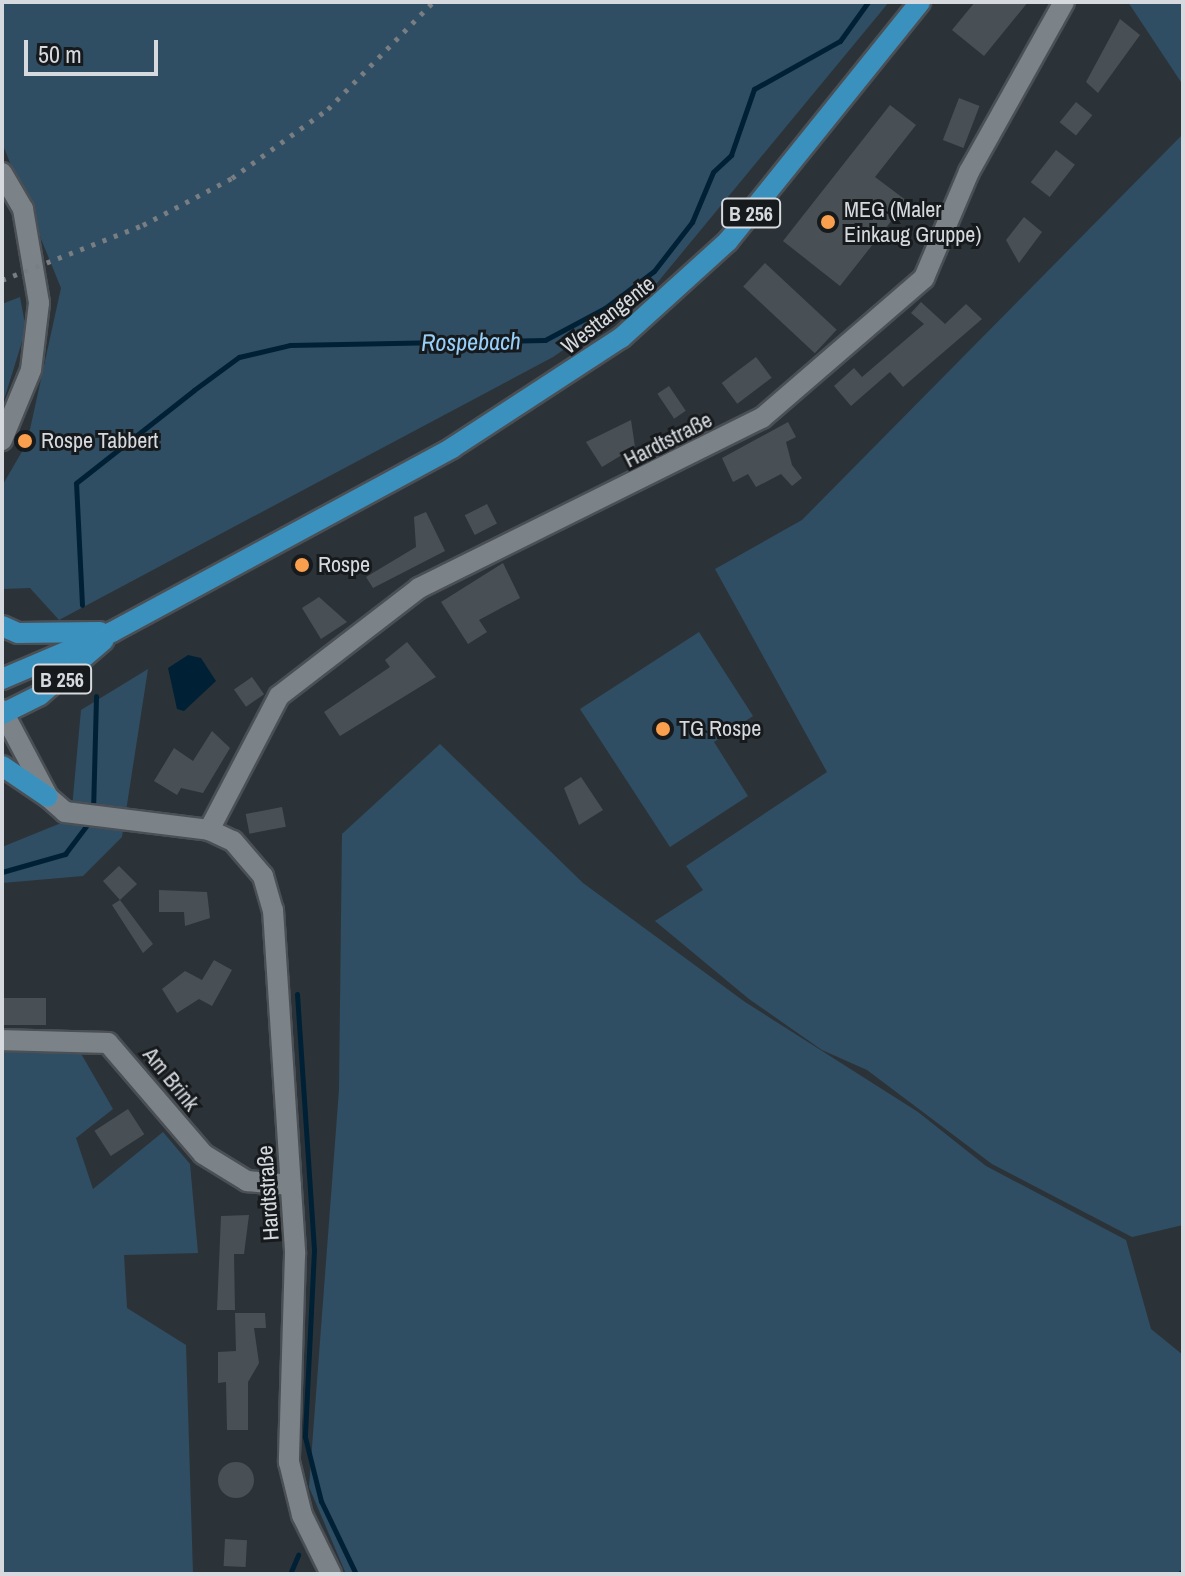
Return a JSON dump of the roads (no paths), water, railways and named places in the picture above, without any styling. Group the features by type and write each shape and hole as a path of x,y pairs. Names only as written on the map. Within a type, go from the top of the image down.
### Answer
{"main road":[{"name":"Westtangente","path":"2,679 112,632 452,448 621,338 728,241 920,2"},
{"name":"B 256","path":"2,626 18,633 112,632"},
{"name":"Westtangente","path":"3,713 62,679 112,632"},
{"path":"2,766 48,797"}],"street":[{"name":"Hardtstraße","path":"209,830 279,696 408,597 483,551 580,513 762,418 924,278 969,172 1064,2"},
{"path":"2,173 23,209 39,303 31,370 2,440"},
{"name":"Hardtstraße","path":"3,713 48,797 80,819 209,830 249,854 273,910 291,1185 289,1462 302,1515 331,1574"},
{"name":"Am Brink","path":"2,1040 108,1043 203,1154 247,1181 291,1185"}],"waterway":[{"name":"Rospebach","path":"82,605 76,483 194,390 239,357 290,345 545,340 605,308 654,271 692,222 713,172 731,155 754,89 840,41 868,2"},
{"name":"Rospebach","path":"93,812 96,696"},
{"name":"Rospebach","path":"2,872 65,854 90,821"},
{"path":"297,994 314,1250 305,1437 321,1501 356,1574"},
{"path":"290,1574 298,1555"},
{"path":"1179,1574 1183,1571"}],"railway":[{"path":"2,280 143,225 232,178 328,109 433,2"}],"place":[{"name":"MEG (Maler Einkaug Gruppe)","path":"828,222"},
{"name":"Rospe Tabbert","path":"25,441"},
{"name":"Rospe","path":"302,565"},
{"name":"TG Rospe","path":"663,729"}]}
